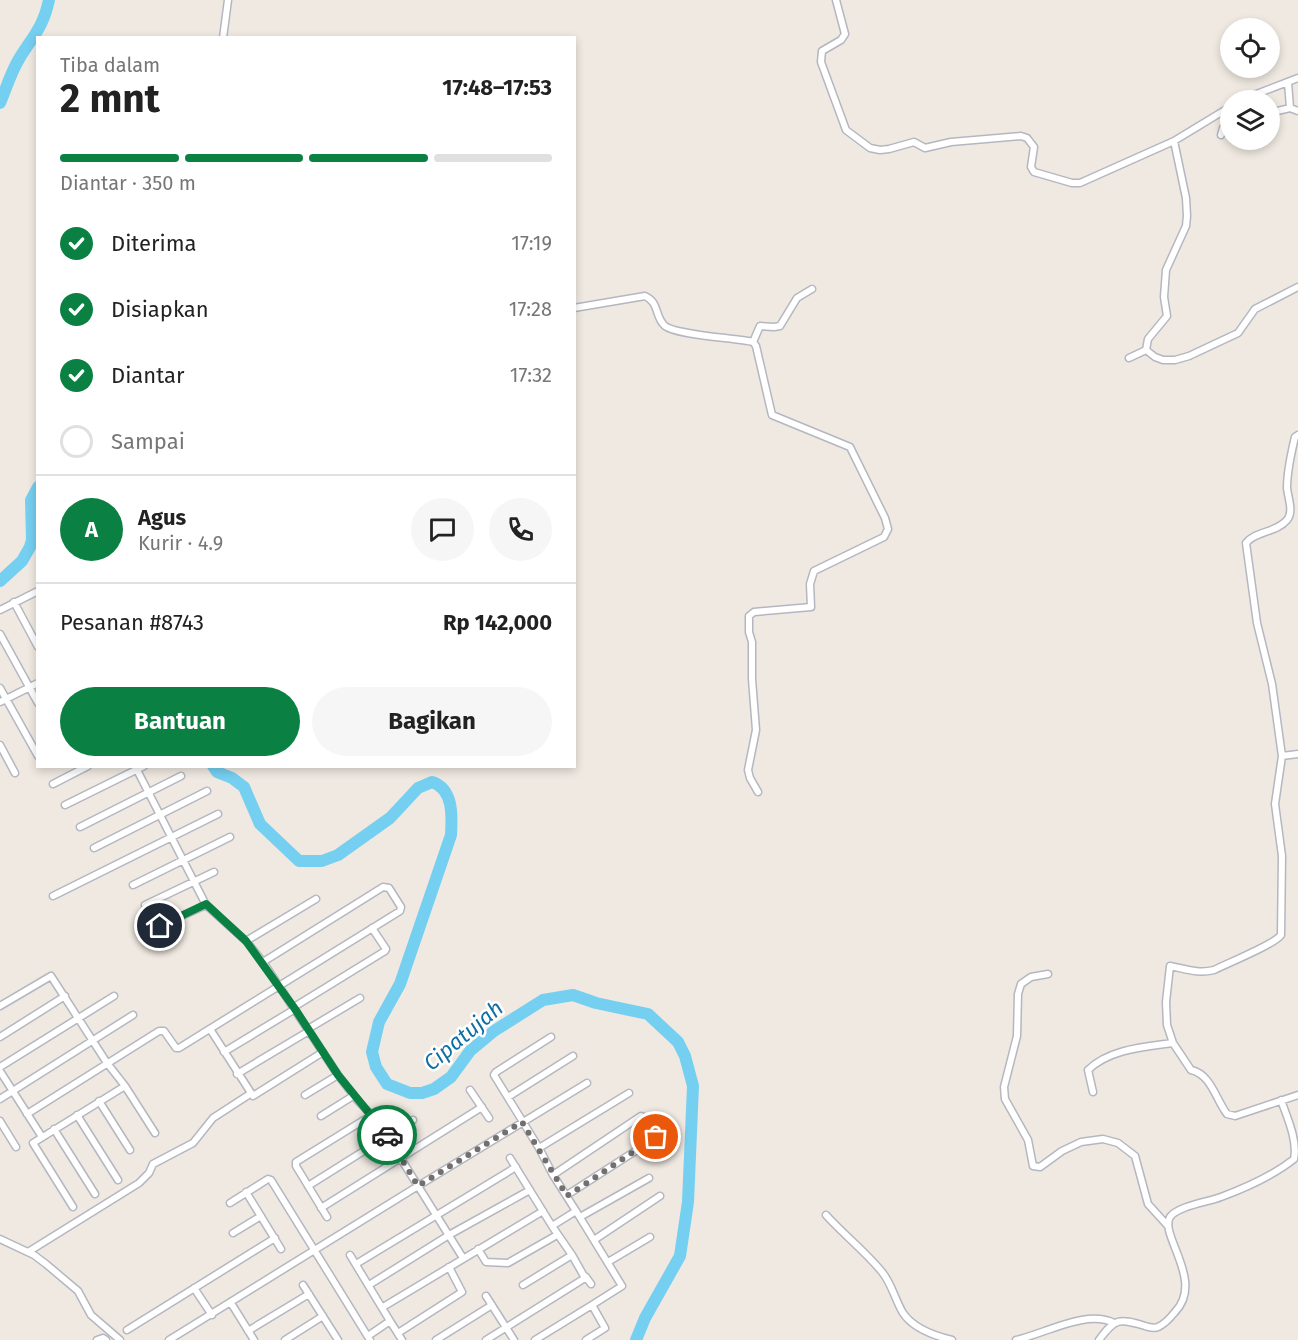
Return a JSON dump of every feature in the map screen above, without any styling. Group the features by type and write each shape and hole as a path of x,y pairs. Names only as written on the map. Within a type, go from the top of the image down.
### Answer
{"street":[{"path":"223,36 228,0"},
{"path":"837,0 845,34 841,40 822,51 820,55 846,130 870,148 889,149 909,142 925,148 951,142 1011,136 1025,137 1034,148 1031,167 1033,171 1077,183 1107,172 1174,141 1220,113"},
{"path":"1268,90 1298,78"},
{"path":"1288,82 1290,108"},
{"path":"1280,110 1290,108 1298,111"},
{"path":"1146,350 1149,337 1166,319 1164,297 1166,270 1187,222 1186,198 1174,141"},
{"path":"1146,350 1157,359 1163,360 1189,356 1238,333 1255,309 1298,287"},
{"path":"753,342 760,326 780,326 797,298 812,289"},
{"path":"576,308 645,296 653,300 663,324 676,332 753,342 756,346 772,415 850,447 881,510 888,529 885,537 814,571 810,584 812,607 754,612 749,616 756,730 748,770 758,792"},
{"path":"1129,358 1146,350"},
{"path":"1298,435 1295,436 1289,460 1287,490 1291,513 1287,520 1276,529 1252,538 1246,543 1257,624 1272,684 1282,756 1275,804 1282,856 1281,935 1270,944 1214,970 1191,971 1170,966 1166,1002 1167,1025 1173,1043 1191,1070 1198,1071 1207,1080 1229,1115 1235,1116 1298,1095"},
{"path":"0,610 36,592"},
{"path":"14,602 36,643"},
{"path":"0,634 36,699"},
{"path":"3,700 36,684"},
{"path":"0,688 3,700 36,753"},
{"path":"0,745 15,772"},
{"path":"1282,756 1298,754"},
{"path":"53,784 84,768"},
{"path":"65,805 138,768 206,904 246,941 263,962 338,1075 387,1136 463,1258"},
{"path":"80,827 182,776"},
{"path":"94,848 207,791"},
{"path":"53,896 218,814"},
{"path":"133,885 230,837"},
{"path":"145,905 214,872"},
{"path":"27,1114 159,1031 165,1031 178,1049 401,909 387,887 263,962"},
{"path":"246,941 316,899"},
{"path":"160,926 206,904"},
{"path":"224,1052 385,951 386,949 372,928"},
{"path":"1048,974 1031,977 1021,984 1018,994 1017,1036 1004,1087 1007,1104 1028,1140 1033,1166 1036,1168 1043,1166 1062,1151 1081,1142 1103,1139 1118,1143 1136,1156 1148,1204 1168,1226 1185,1283 1182,1304 1163,1324 1156,1328 1125,1320 1113,1323 1099,1340"},
{"path":"0,1006 50,975 52,976 107,1064 125,1086 155,1133"},
{"path":"0,1037 65,996"},
{"path":"42,1137 0,1069 114,996"},
{"path":"237,1074 360,998"},
{"path":"0,1099 133,1015"},
{"path":"210,1029 250,1094"},
{"path":"535,1340 622,1287 495,1078 495,1073 551,1037"},
{"path":"1093,1092 1088,1070 1095,1063 1129,1050 1173,1043"},
{"path":"28,1252 139,1184 149,1173 153,1164 193,1143 213,1118 323,1052"},
{"path":"508,1097 573,1056"},
{"path":"305,1095 338,1075"},
{"path":"169,1340 587,1083"},
{"path":"73,1207 33,1142 125,1086"},
{"path":"470,1090 489,1118"},
{"path":"539,1148 629,1093"},
{"path":"321,1116 353,1096"},
{"path":"1168,1226 1170,1218 1176,1212 1246,1187 1294,1159 1297,1143 1281,1100"},
{"path":"99,1101 130,1150"},
{"path":"321,1208 482,1107"},
{"path":"77,1115 118,1180"},
{"path":"327,1217 296,1166 296,1161 372,1115"},
{"path":"553,1175 641,1116 644,1117 655,1138 567,1196"},
{"path":"308,1186 413,1120"},
{"path":"0,1121 16,1147"},
{"path":"54,1129 95,1194"},
{"path":"510,1158 557,1235 591,1284"},
{"path":"356,1264 516,1167"},
{"path":"552,1226 649,1178"},
{"path":"230,1203 268,1179 271,1180 369,1338 390,1321"},
{"path":"369,1285 449,1235 530,1190"},
{"path":"246,1192 281,1249"},
{"path":"594,1240 660,1197"},
{"path":"383,1307 543,1211"},
{"path":"826,1215 866,1253 882,1272 907,1317 926,1331 952,1340"},
{"path":"233,1233 261,1216"},
{"path":"478,1249 486,1262 508,1263 557,1235"},
{"path":"608,1262 650,1237"},
{"path":"127,1330 275,1238"},
{"path":"0,1239 28,1252 46,1264 78,1291 91,1315 120,1340"},
{"path":"350,1255 402,1340"},
{"path":"523,1286 572,1255"},
{"path":"398,1333 462,1292 449,1267"},
{"path":"486,1340 586,1277"},
{"path":"303,1285 337,1340"},
{"path":"194,1288 212,1315"},
{"path":"249,1331 309,1294"},
{"path":"486,1296 514,1340"},
{"path":"231,1303 254,1340"},
{"path":"436,1340 492,1305"},
{"path":"586,1340 605,1328 592,1305"},
{"path":"285,1340 323,1316"},
{"path":"1016,1340 1087,1320 1102,1318 1113,1323"},
{"path":"98,1340 103,1338 106,1340"}],"waterway":[{"name":"Cipatujah","path":"0,103 16,64 41,25 49,0"},
{"name":"Cipatujah","path":"0,581 22,561 30,547 32,540 31,500 36,491"},
{"name":"Cipatujah","path":"214,768 217,772 232,778 244,787 260,824 299,861 322,861 338,855 390,818 418,788 432,782 439,786 448,797 451,812 451,835 400,984 379,1022 372,1052 376,1067 387,1084 410,1093 422,1093 434,1089 451,1077 470,1051 494,1031 543,1000 573,995 596,1003 648,1014 678,1042 685,1056 693,1086 688,1202 680,1256 645,1318 636,1340"}],"way so far":[{"path":"387,1135 418,1186 522,1122 567,1196 656,1137"}],"route":[{"path":"160,926 206,904 246,941 263,962 338,1075 387,1135"}]}
